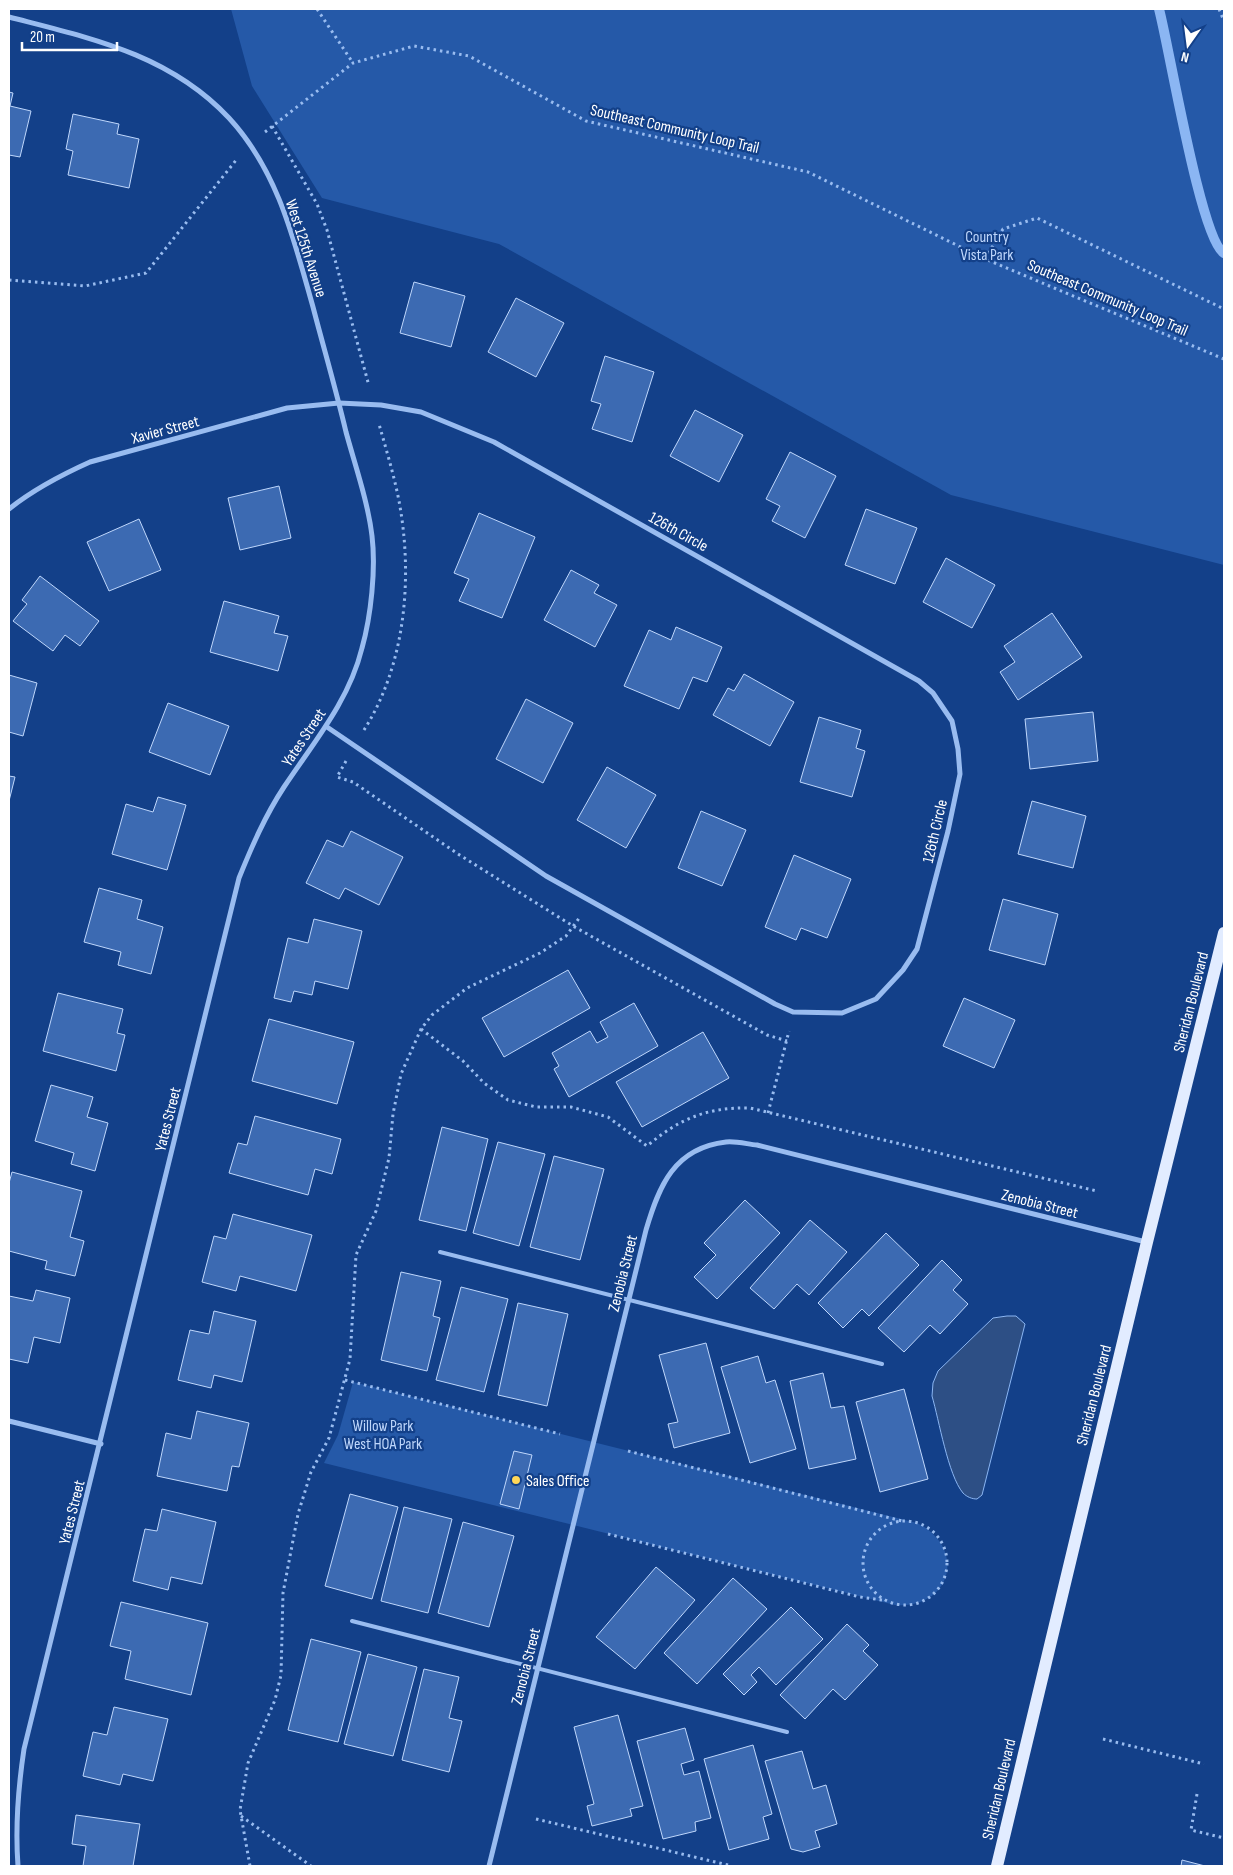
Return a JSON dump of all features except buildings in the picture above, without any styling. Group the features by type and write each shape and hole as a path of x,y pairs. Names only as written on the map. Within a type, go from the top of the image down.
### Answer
{"main road":[{"name":"Sheridan Boulevard","path":"997,1866 1146,1242 1224,933"}],"street":[{"name":"West 125th Avenue","path":"9,17 143,56 207,98 229,118 250,144 267,172 290,223 339,402"},
{"name":"126th Circle","path":"327,727 546,876 793,1012 842,1013 876,999 903,970 916,949 948,831 960,774 958,749 952,721 933,693 902,670 494,442 421,412 374,404 339,402"},
{"name":"Xavier Street","path":"9,509 60,476 90,462 287,408 339,402"},
{"name":"Yates Street","path":"18,1866 16,1821 18,1786 24,1750 101,1444 239,878 261,825 283,788 327,727 342,702 362,648 368,615 372,535 339,402"},
{"name":"Zenobia Street","path":"489,1866 646,1230 664,1179 689,1156 709,1146 728,1142 757,1145 1146,1242"},
{"path":"9,1421 101,1444"}],"lane":[{"path":"440,1252 882,1364"},
{"path":"352,1621 788,1732"}],"path":[{"path":"317,9 353,63"},
{"path":"1219,9 1224,21"},
{"name":"Southeast Community Loop Trail","path":"9,280 85,286 146,273 250,144 353,63 414,46 469,56 586,121 808,172 985,258 1224,360"},
{"path":"272,126 313,196 327,230 399,502 406,572 398,641 388,678 373,716 354,745 338,777 353,782 458,854 573,926 767,1035 787,1041"},
{"path":"985,258 1003,229 1037,218 1224,309"},
{"path":"250,1866 240,1810 248,1763 275,1700 281,1675 283,1593 298,1514 311,1472 328,1438 350,1359 356,1255 376,1211 389,1158 393,1114 401,1074 421,1029 432,1015 467,988 540,952 566,936 592,901"},
{"path":"768,1112 793,1012"},
{"path":"421,1029 463,1061 484,1083 508,1100 536,1107 570,1107 608,1117 647,1146 669,1128 684,1119 728,1108 750,1108 1097,1191"},
{"path":"345,1380 560,1434"},
{"path":"608,1534 860,1597 882,1600 895,1605 908,1606 923,1602 935,1594 943,1582 947,1568 946,1553 940,1540 930,1529 917,1523 902,1521 628,1451"},
{"path":"882,1600 872,1591 865,1580 862,1566 863,1553 869,1541 878,1530 889,1524 902,1521"},
{"path":"1103,1739 1204,1764"},
{"path":"1197,1794 1191,1830 1224,1838"},
{"path":"241,1816 311,1866"},
{"path":"536,1819 732,1866"}],"green space":[{"name":"Country Vista Park","path":"231,9 1224,9 1224,565 951,495 499,244 322,198 252,86"},
{"name":"Willow Park West HOA Park","path":"353,1382 917,1523 933,1534 943,1547 947,1561 946,1575 940,1588 929,1598 914,1604 895,1605 324,1463 338,1435"}],"shaded area":[{"path":"1016,1316 1025,1324 982,1495 977,1499 973,1499 963,1493 953,1474 932,1396 933,1383 938,1371 993,1318"}],"waterway":[{"path":"1159,9 1196,180 1215,241 1224,253"}],"place":[{"name":"Sales Office","path":"516,1480"}]}
